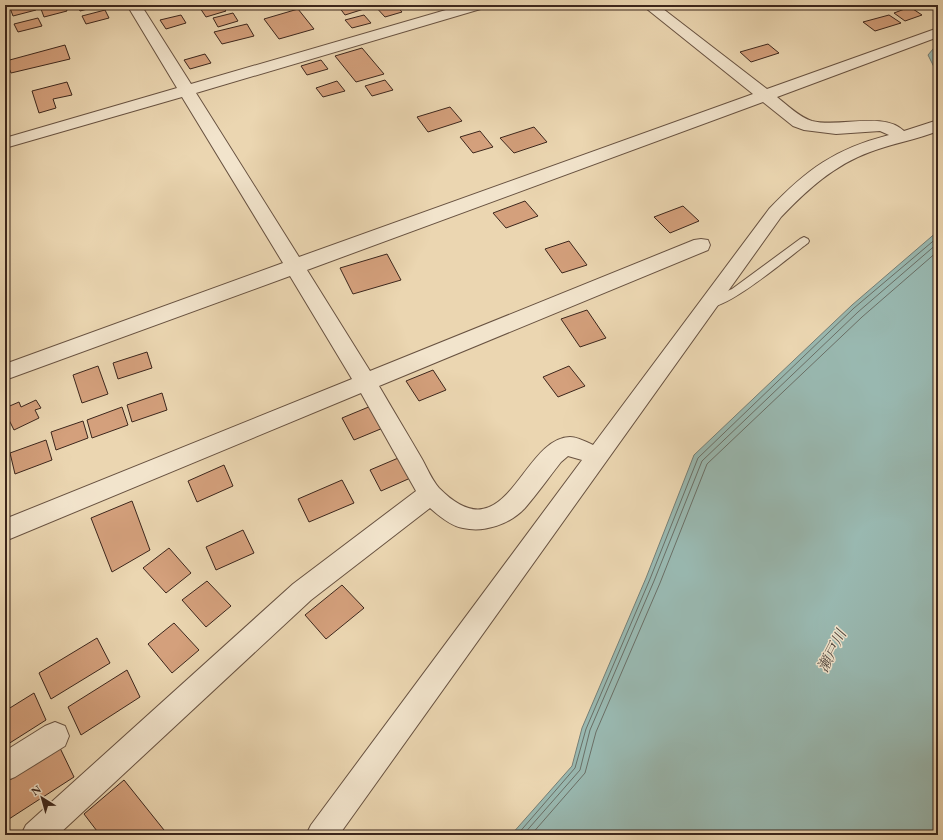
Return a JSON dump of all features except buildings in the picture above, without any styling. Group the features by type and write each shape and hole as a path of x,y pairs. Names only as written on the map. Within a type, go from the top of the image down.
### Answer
{"street":[{"path":"134,5 365,381 430,494 449,510 463,518 482,519 500,514 516,501 553,455 562,448 571,446 598,456"},
{"path":"5,143 479,5"},
{"path":"649,5 799,122 810,126 836,129 881,126 893,130 901,138"},
{"path":"5,372 938,32"},
{"path":"321,835 775,213 797,189 816,173 841,158 864,148 916,134 938,125"},
{"path":"5,530 365,381 701,245"},
{"path":"36,835 302,592 430,494"},
{"path":"5,767 55,736"}],"lane":[{"path":"709,304 736,292 804,242"}],"water":[{"path":"938,43 938,75 928,55"},
{"name":"瀬戸川","path":"938,231 938,835 511,835 572,766 582,728 646,578 694,455 852,305"}]}
